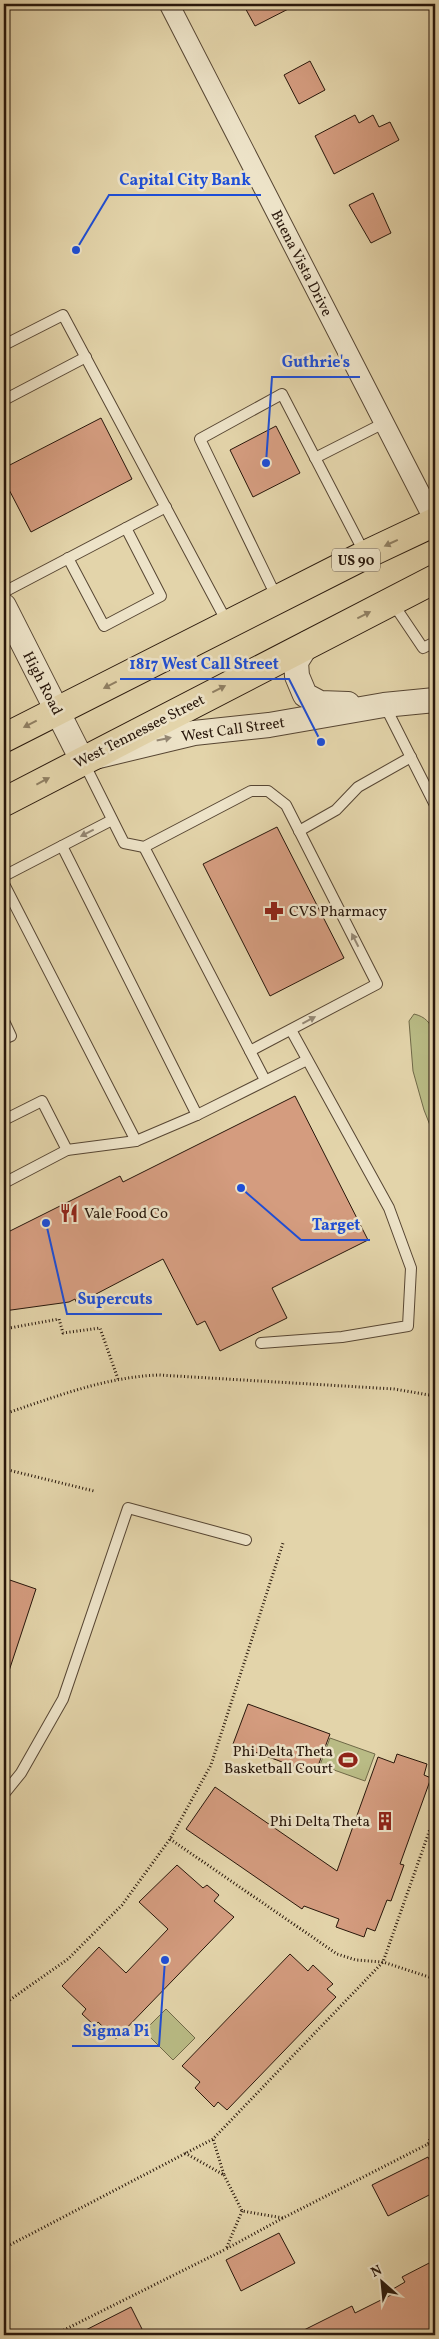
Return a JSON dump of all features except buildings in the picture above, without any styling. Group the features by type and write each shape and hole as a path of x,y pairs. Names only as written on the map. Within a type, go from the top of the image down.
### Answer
{"main road":[{"name":"US 90","path":"4,738 365,555 435,522"},
{"name":"West Tennessee Street","path":"4,802 435,579"}],"street":[{"name":"Buena Vista Drive","path":"169,4 435,522"},
{"name":"High Road","path":"4,606 82,760"},
{"name":"West Call Street","path":"308,644 296,662 297,676 305,695 320,703 384,705"},
{"name":"West Call Street","path":"82,760 194,733 302,720 384,705 435,700"}],"lane":[{"path":"4,345 63,315 228,625"},
{"path":"4,400 86,357"},
{"path":"278,600 200,439 282,394 365,555"},
{"path":"315,458 384,423"},
{"path":"4,592 166,507"},
{"path":"68,558 104,626 161,596 126,528"},
{"path":"391,601 423,648 435,642"},
{"path":"384,705 435,805"},
{"path":"299,831 336,810 358,787 411,757"},
{"path":"82,760 124,843 144,847 251,791 268,791 286,805 377,984 250,1052"},
{"path":"4,876 112,820"},
{"path":"62,846 197,1115"},
{"path":"144,847 265,1080"},
{"path":"4,884 136,1141"},
{"path":"4,1022 11,1036 4,1040"},
{"path":"261,1343 342,1337 408,1326 411,1268 389,1208 291,1030"},
{"path":"4,1183 67,1150 136,1141 197,1115 307,1060"},
{"path":"4,1120 42,1100 67,1150"},
{"path":"4,1794 22,1773 63,1699 128,1508 246,1540"}],"path":[{"path":"4,1329 59,1319 63,1333 100,1328 118,1379"},
{"path":"4,1414 98,1384 118,1379 159,1375 394,1389 435,1396"},
{"path":"4,1468 94,1492"},
{"path":"4,2004 74,1953 122,1905 170,1840 211,1765 283,1543"},
{"path":"4,2248 213,2139 383,1962 435,1815"},
{"path":"170,1840 337,1954 356,1960 383,1962 435,1979"},
{"path":"428,2144 435,2124"},
{"path":"213,2139 224,2175 242,2211 226,2249"},
{"path":"54,2335 226,2249 428,2144 435,2146"},
{"path":"185,2153 224,2175"},
{"path":"242,2211 283,2218"}],"green space":[{"path":"414,1014 427,1020 435,1033 435,1138 424,1110 413,1071 409,1021"},
{"name":"Phi Delta Theta Basketball Court","path":"330,1738 375,1754 365,1781 320,1765"},
{"path":"166,2009 195,2038 173,2060 144,2031"}],"place":[{"name":"Capital City Bank","path":"76,250"},
{"name":"Guthrie's","path":"266,463"},
{"name":"1817 West Call Street","path":"321,742"},
{"name":"CVS Pharmacy","path":"274,911"},
{"name":"Target","path":"241,1188"},
{"name":"Vale Food Co","path":"69,1213"},
{"name":"Supercuts","path":"46,1223"},
{"name":"Phi Delta Theta Basketball Court","path":"348,1760"},
{"name":"Phi Delta Theta","path":"385,1821"},
{"name":"Sigma Pi","path":"165,1960"}]}
